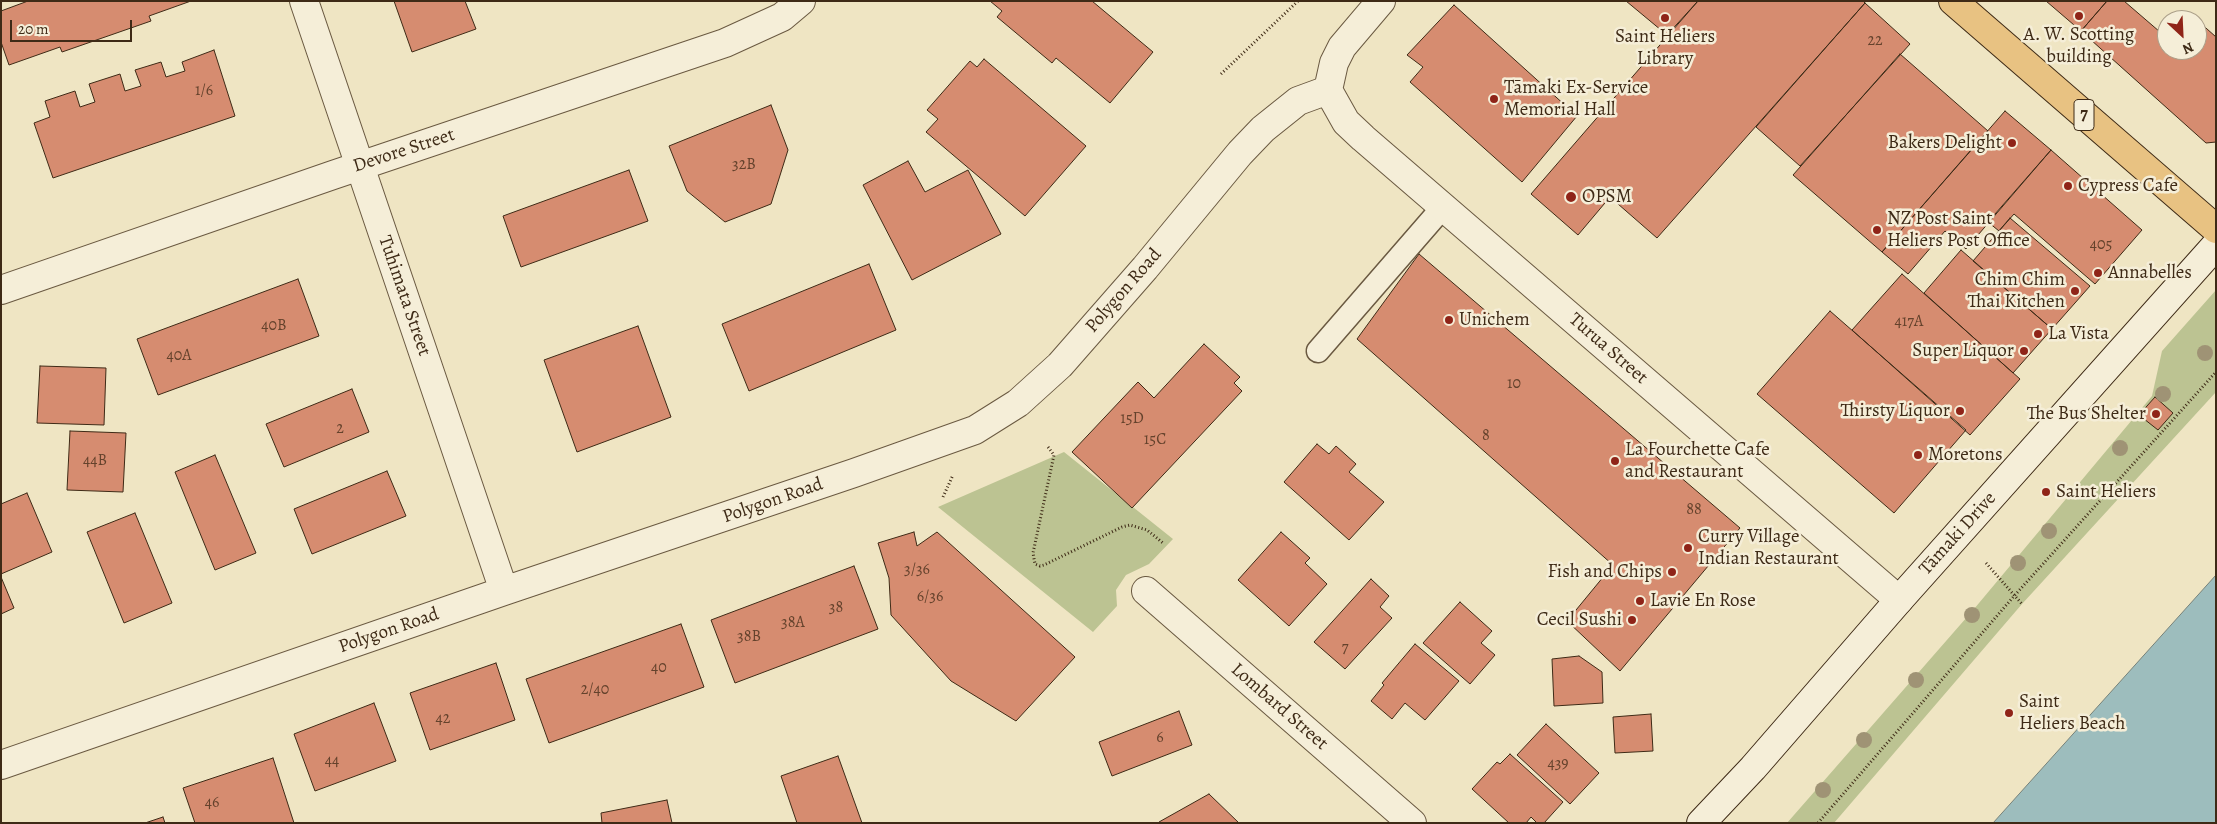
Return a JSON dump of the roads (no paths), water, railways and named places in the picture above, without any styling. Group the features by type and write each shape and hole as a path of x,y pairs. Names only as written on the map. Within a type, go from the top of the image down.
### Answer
{"main road":[{"name":"7","path":"1953,1 2216,229"}],"street":[{"name":"Tuhimata Street","path":"304,1 504,591"},
{"name":"Devore Street","path":"1,290 725,43 782,17 801,1"},
{"path":"1328,90 1334,63 1342,47 1381,1"},
{"name":"Turua Street","path":"1328,90 1346,122 1898,600"},
{"name":"Polygon Road","path":"1,765 975,430 1018,404 1060,364 1145,268 1240,153 1264,128 1298,101 1328,90"},
{"name":"Tāmaki Drive","path":"1701,823 1709,817 1753,768 1898,600 2216,245"},
{"name":"Lombard Street","path":"1146,591 1412,823"}],"lane":[{"path":"1318,351 1443,207"}],"water":[{"path":"2216,575 2216,823 1993,823"}],"place":[{"name":"A. W. Scotting building","path":"2079,16"},
{"name":"Saint Heliers Library","path":"1665,18"},
{"name":"Tāmaki Ex-Service Memorial Hall","path":"1494,99"},
{"name":"Bakers Delight","path":"2012,143"},
{"name":"Cypress Cafe","path":"2068,186"},
{"name":"OPSM","path":"1571,197"},
{"name":"NZ Post Saint Heliers Post Office","path":"1877,230"},
{"name":"Annabelles","path":"2098,273"},
{"name":"Chim Chim Thai Kitchen","path":"2075,291"},
{"name":"Unichem","path":"1449,320"},
{"name":"La Vista","path":"2038,334"},
{"name":"Super Liquor","path":"2024,351"},
{"name":"Thirsty Liquor","path":"1960,411"},
{"name":"The Bus Shelter","path":"2156,414"},
{"name":"Moretons","path":"1918,455"},
{"name":"La Fourchette Cafe and Restaurant","path":"1615,461"},
{"name":"Saint Heliers","path":"2046,492"},
{"name":"Curry Village Indian Restaurant","path":"1688,548"},
{"name":"Fish and Chips","path":"1672,572"},
{"name":"Lavie En Rose","path":"1640,601"},
{"name":"Cecil Sushi","path":"1632,620"},
{"name":"Saint Heliers Beach","path":"2009,713"}]}
